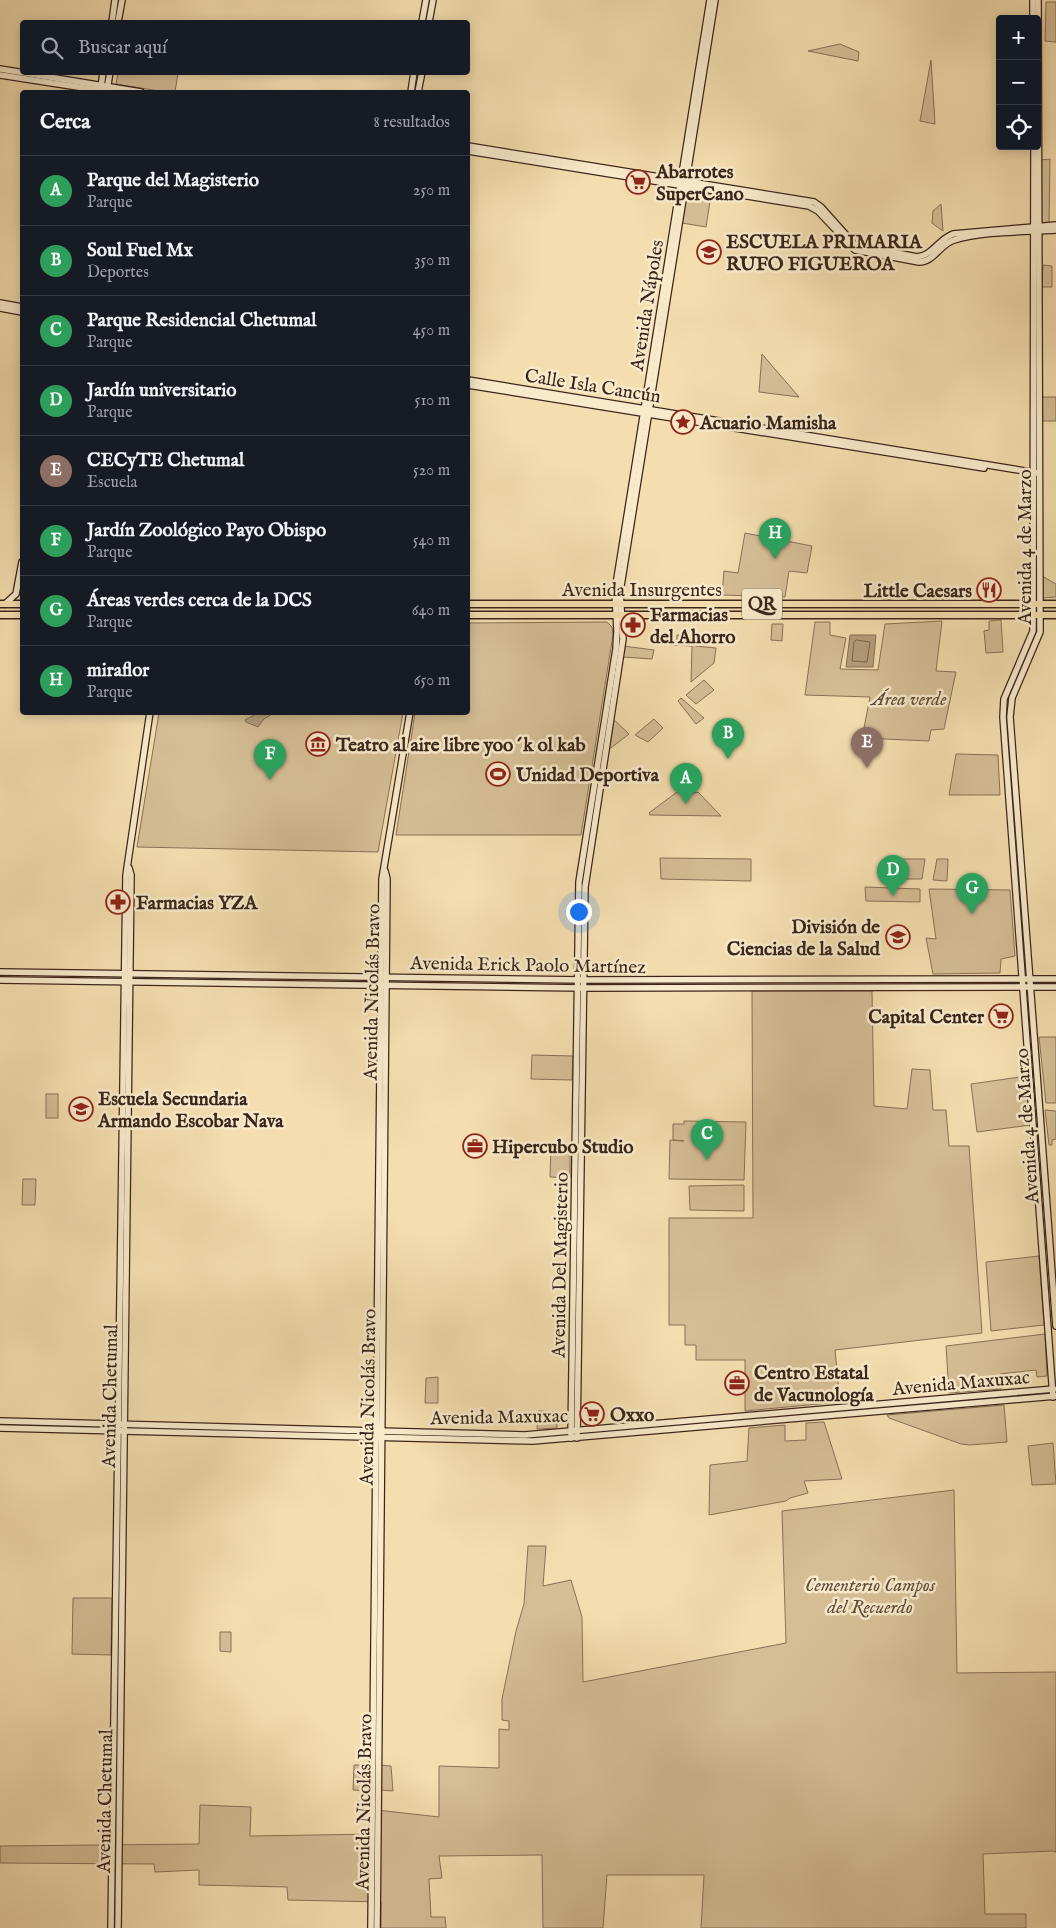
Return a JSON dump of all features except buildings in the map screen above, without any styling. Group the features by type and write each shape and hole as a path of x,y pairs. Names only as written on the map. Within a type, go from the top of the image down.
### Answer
{"main road":[{"path":"112,20 115,0"},
{"path":"118,20 122,0"},
{"path":"422,20 426,0"},
{"path":"430,20 433,0"},
{"name":"Avenida Nápoles","path":"683,184 710,0"},
{"name":"Avenida Nápoles","path":"618,615 625,546 646,412 715,0"},
{"path":"1033,0 1033,15"},
{"name":"Avenida 4 de Marzo","path":"1038,0 1036,474 1037,615 1040,632 1012,698 1010,712 1056,1326"},
{"path":"0,69 20,73"},
{"path":"0,74 99,90"},
{"path":"29,75 100,90"},
{"path":"104,75 105,90"},
{"path":"105,90 109,75"},
{"path":"411,90 414,75"},
{"path":"418,90 421,75"},
{"path":"470,146 812,207 855,250 919,262 927,261 945,244 953,240 1056,225"},
{"name":"Avenida 4 de Marzo","path":"1034,150 1036,229"},
{"path":"470,151 683,184"},
{"path":"1036,229 1056,230"},
{"path":"0,304 20,307"},
{"path":"0,308 20,312"},
{"name":"Calle Isla Cancún","path":"470,380 646,412"},
{"name":"Calle Isla Cancún","path":"470,385 1036,474"},
{"path":"2,604 16,594 20,573"},
{"path":"2,604 20,604"},
{"name":"Avenida Insurgentes","path":"470,604 1056,604"},
{"path":"737,614 738,604"},
{"path":"0,615 20,615"},
{"name":"Avenida Insurgentes","path":"470,615 1056,615"},
{"name":"Avenida Del Magisterio","path":"574,1438 581,988 579,882 616,649 618,615"},
{"name":"Avenida 4 de Marzo","path":"1037,615 1033,631 1004,699 1003,708 1054,1396"},
{"name":"Avenida Chetumal","path":"118,1928 120,1424 127,974 131,875 128,864 150,715"},
{"name":"Avenida Nicolás Bravo","path":"371,1928 374,1868 384,977 388,879 384,867 409,715"},
{"name":"Avenida Erick Paolo Martínez","path":"0,972 581,980 1056,979"},
{"path":"271,976 271,984"},
{"name":"Avenida Erick Paolo Martínez","path":"0,980 581,988 1056,987"},
{"name":"Avenida Maxuxac","path":"0,1421 525,1435 1054,1389"},
{"name":"Avenida Maxuxac","path":"0,1428 525,1442 1054,1396"},
{"name":"Avenida Chetumal","path":"111,1928 120,1432"},
{"name":"Avenida Nicolás Bravo","path":"374,1868 377,1928"}],"green space":[{"path":"1046,2 1056,2 1056,42 1045,41"},
{"path":"840,44 859,52 858,61 808,51"},
{"path":"931,60 935,124 920,121"},
{"path":"118,75 178,75 175,90 153,90 116,84"},
{"path":"1050,159 1049,223 1040,224 1040,160"},
{"path":"687,193 711,195 706,227 682,223"},
{"path":"941,204 943,231 932,223 933,211"},
{"path":"1043,265 1052,266 1052,287 1042,287"},
{"path":"762,354 799,397 759,392"},
{"path":"1042,397 1056,397 1056,421 1041,421"},
{"path":"745,533 812,546 807,573 789,571 785,597 722,595 724,571 738,573"},
{"path":"1042,576 1056,584 1056,597 1042,598"},
{"path":"1001,620 1003,652 986,653 984,631 989,630 989,621"},
{"name":"Área verde","path":"942,621 936,671 956,672 944,729 931,730 929,741 862,738 870,697 805,695 815,622 830,622 830,635 846,638 840,669 878,670 885,624"},
{"name":"Unidad Deportiva","path":"607,622 612,627 613,635 581,835 396,835 415,715 470,715 470,623"},
{"path":"772,624 783,624 782,641 771,640"},
{"path":"677,635 696,636 696,646 716,648 714,663 691,682 692,646 670,645 671,641 677,640"},
{"path":"623,646 654,650 652,659 622,657"},
{"path":"704,680 714,690 696,704 686,695"},
{"path":"681,698 704,718 696,724 678,701"},
{"path":"159,715 403,715 378,852 137,847"},
{"path":"612,718 629,734 607,751"},
{"path":"654,719 663,728 648,742 635,735"},
{"path":"956,754 998,755 1000,795 949,795"},
{"path":"680,768 688,768 695,775 695,783 688,790 680,790 673,783 673,775"},
{"path":"677,792 686,795 698,792 721,816 650,815 649,813"},
{"path":"660,858 751,859 751,881 661,879"},
{"path":"891,859 925,859 922,879 893,879"},
{"path":"937,859 948,859 947,881 933,880"},
{"path":"865,887 920,889 920,902 866,901"},
{"path":"929,889 1010,890 1015,956 1001,959 1000,973 933,974 926,938 936,939"},
{"path":"752,991 872,991 874,1106 907,1109 912,1069 930,1070 933,1110 946,1110 949,1146 969,1146 982,1333 835,1350 840,1402 745,1411 745,1360 696,1360 696,1345 685,1345 685,1325 669,1325 669,1218 753,1218"},
{"path":"1039,1037 1056,1037 1056,1103 1046,1103"},
{"path":"532,1055 573,1056 572,1080 531,1079"},
{"path":"1027,1076 1031,1125 977,1132 971,1084"},
{"path":"46,1094 58,1094 58,1118 46,1118"},
{"path":"1045,1110 1056,1111 1056,1139 1052,1140 1052,1145 1049,1145"},
{"path":"684,1121 746,1122 744,1180 669,1179 670,1140 684,1141 673,1140 673,1124 684,1124"},
{"path":"551,1146 570,1147 570,1178 550,1177"},
{"path":"23,1179 36,1179 35,1205 22,1205"},
{"path":"744,1185 744,1211 690,1210 689,1186"},
{"path":"1039,1256 1044,1325 991,1331 986,1262"},
{"path":"1045,1334 1047,1376 1037,1377 1036,1370 1000,1374 1001,1389 949,1393 946,1346"},
{"path":"438,1377 438,1403 425,1403 426,1378"},
{"path":"1004,1405 1007,1442 961,1444 889,1418 887,1415"},
{"path":"538,1411 557,1412 557,1428 537,1429"},
{"path":"824,1422 842,1479 804,1481 808,1493 786,1501 709,1515 710,1465 747,1461 749,1428 785,1425 785,1441 806,1440 806,1423"},
{"path":"1053,1443 1056,1484 1032,1485 1028,1446"},
{"name":"Cementerio Campos del Recuerdo","path":"954,1490 957,1673 1056,1672 1056,1852 983,1854 985,1914 1026,1914 1026,1928 701,1928 704,1875 607,1875 603,1928 543,1928 542,1855 439,1856 442,1878 429,1879 431,1917 445,1917 446,1928 381,1928 381,1902 288,1900 287,1887 199,1885 199,1870 155,1872 154,1864 0,1863 0,1846 199,1844 200,1805 251,1807 250,1836 378,1834 377,1810 439,1817 439,1766 499,1768 499,1729 509,1730 509,1721 502,1720 502,1699 516,1631 524,1604 528,1546 546,1546 543,1586 571,1580 582,1617 583,1682 786,1643 782,1511"},
{"path":"73,1598 112,1598 111,1655 72,1654"},
{"path":"220,1632 231,1632 231,1652 220,1651"},
{"path":"354,1765 367,1765 367,1791 353,1790"},
{"path":"380,1765 391,1766 393,1791 380,1790"}],"water":[{"path":"850,635 876,635 873,667 846,667"},
{"path":"254,715 271,715 264,719 258,727 245,720"}],"place":[{"name":"Abarrotes SuperCano","path":"638,182"},
{"name":"ESCUELA PRIMARIA RUFO FIGUEROA","path":"709,252"},
{"name":"Acuario Mamisha","path":"683,422"},
{"name":"miraflor","path":"775,559"},
{"name":"Little Caesars","path":"989,590"},
{"name":"Farmacias del Ahorro","path":"633,625"},
{"name":"Teatro al aire libre yoo´k ol kab","path":"318,744"},
{"name":"Soul Fuel Mx","path":"728,759"},
{"name":"CECyTE Chetumal","path":"867,768"},
{"name":"Unidad Deportiva","path":"498,774"},
{"name":"Jardín Zoológico Payo Obispo","path":"270,780"},
{"name":"Parque del Magisterio","path":"686,804"},
{"name":"Jardín universitario","path":"893,896"},
{"name":"Farmacias YZA","path":"118,902"},
{"name":"Áreas verdes cerca de la DCS","path":"972,914"},
{"name":"División de Ciencias de la Salud","path":"898,937"},
{"name":"Capital Center","path":"1001,1016"},
{"name":"Escuela Secundaria Armando Escobar Nava","path":"81,1109"},
{"name":"Hipercubo Studio","path":"475,1146"},
{"name":"Parque Residencial Chetumal","path":"707,1160"},
{"name":"Centro Estatal de Vacunología","path":"737,1383"},
{"name":"Oxxo","path":"592,1414"}]}
